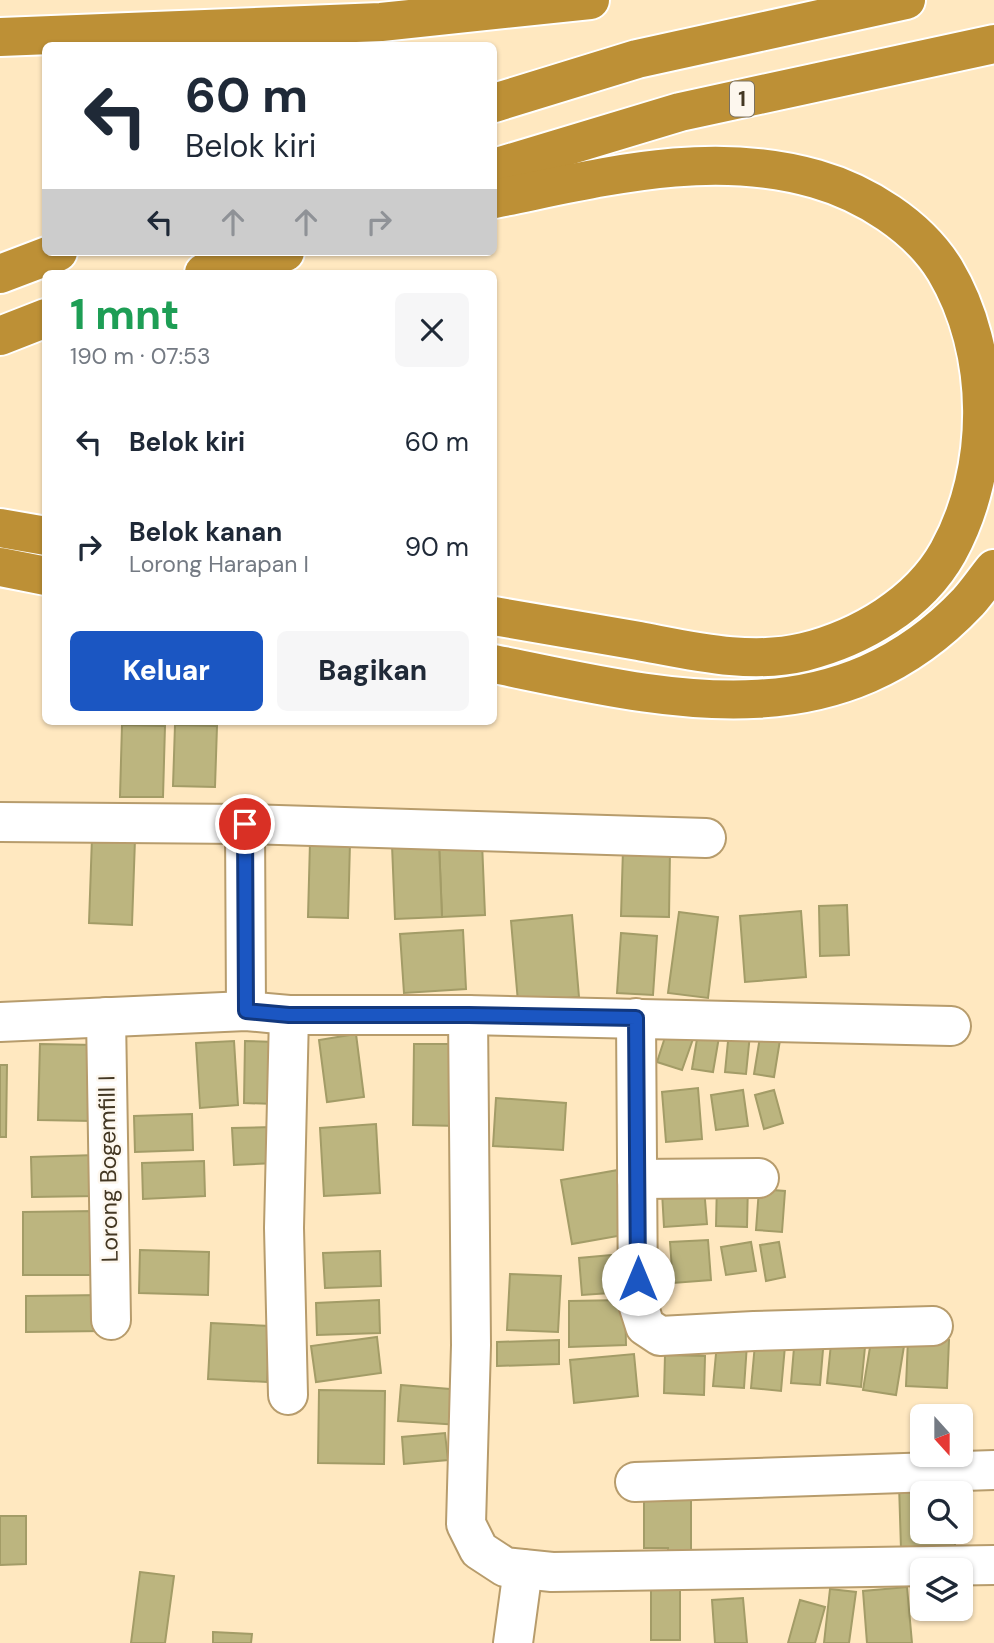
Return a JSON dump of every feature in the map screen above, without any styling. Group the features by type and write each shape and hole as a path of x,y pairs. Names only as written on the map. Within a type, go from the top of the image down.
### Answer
{"highway":[{"path":"0,37 381,22 590,0"},
{"path":"497,102 637,59 906,0"},
{"name":"1","path":"497,167 680,112 994,44"},
{"path":"497,198 606,176 710,164 770,168 820,180 873,202 917,236 945,269 964,310 977,352 984,396 983,445 976,485 964,521 947,555 921,586 888,616 845,639 802,653 753,658 697,652 497,617"},
{"path":"0,274 47,256"},
{"path":"182,270 222,256"},
{"path":"216,270 270,256"},
{"path":"0,336 42,320"},
{"path":"0,528 42,535"},
{"path":"0,567 42,575"},
{"path":"497,665 627,691 688,698 749,700 803,695 852,680 895,660 931,635 967,602 994,569"}],"street":[{"path":"0,822 245,824 706,838"},
{"path":"245,824 246,1011"},
{"path":"0,1022 246,1011 289,1015 468,1015 951,1026"},
{"path":"288,1395 284,1228 289,1015"},
{"path":"468,1015 471,1345 466,1524 479,1550 505,1567 552,1572 994,1565"},
{"name":"Lorong Bogemfill I","path":"106,1017 111,1320"},
{"path":"636,1018 638,1304 645,1326 660,1336 933,1326"},
{"path":"637,1178 759,1178"},
{"path":"635,1482 994,1470"},
{"path":"513,1643 523,1569"}],"building":[{"path":"122,725 165,726 163,797 120,797"},
{"path":"175,725 217,726 215,787 173,786"},
{"path":"92,837 135,839 132,925 89,923"},
{"path":"310,842 350,843 348,918 308,917"},
{"path":"482,842 485,915 442,917 439,843"},
{"path":"439,843 442,917 395,919 392,845"},
{"path":"623,849 670,850 669,917 621,916"},
{"path":"847,905 849,955 820,956 819,906"},
{"path":"801,911 806,977 745,982 740,916"},
{"path":"679,912 718,917 708,998 668,993"},
{"path":"572,915 579,997 518,1002 511,921"},
{"path":"463,930 466,989 404,993 400,934"},
{"path":"621,933 657,936 653,995 617,993"},
{"path":"667,1031 693,1039 682,1070 657,1062"},
{"path":"729,1031 750,1034 746,1074 725,1072"},
{"path":"698,1033 719,1037 713,1072 692,1069"},
{"path":"356,1034 364,1097 327,1102 319,1040"},
{"path":"760,1037 780,1040 774,1077 754,1074"},
{"path":"234,1041 238,1105 200,1108 196,1043"},
{"path":"245,1041 275,1042 275,1104 244,1103"},
{"path":"40,1044 95,1045 93,1121 38,1120"},
{"path":"414,1044 460,1044 459,1126 413,1125"},
{"path":"0,1065 7,1065 6,1137 0,1137"},
{"path":"698,1088 702,1139 666,1142 662,1092"},
{"path":"743,1090 748,1126 716,1130 711,1095"},
{"path":"774,1090 783,1123 764,1129 755,1095"},
{"path":"496,1098 566,1103 563,1150 493,1146"},
{"path":"192,1114 193,1150 135,1152 134,1116"},
{"path":"376,1124 380,1193 324,1196 320,1128"},
{"path":"273,1127 275,1163 234,1165 232,1128"},
{"path":"96,1155 97,1196 32,1197 31,1157"},
{"path":"204,1161 205,1196 143,1199 142,1163"},
{"path":"618,1170 629,1234 572,1244 561,1180"},
{"path":"717,1182 748,1183 747,1227 716,1226"},
{"path":"704,1188 707,1224 664,1227 662,1192"},
{"path":"759,1189 785,1191 782,1232 756,1230"},
{"path":"95,1211 95,1275 23,1275 23,1212"},
{"path":"708,1240 711,1280 673,1283 670,1242"},
{"path":"751,1242 756,1271 726,1275 721,1247"},
{"path":"779,1242 785,1277 766,1281 760,1245"},
{"path":"140,1250 209,1252 208,1295 139,1293"},
{"path":"380,1251 381,1286 325,1288 323,1253"},
{"path":"622,1254 625,1292 582,1295 579,1258"},
{"path":"510,1274 561,1276 558,1332 507,1330"},
{"path":"102,1295 103,1331 26,1332 26,1296"},
{"path":"379,1300 380,1333 317,1335 316,1303"},
{"path":"625,1300 626,1345 569,1347 569,1301"},
{"path":"211,1323 270,1326 267,1382 208,1379"},
{"path":"832,1334 866,1337 861,1387 827,1383"},
{"path":"872,1335 905,1340 896,1395 863,1390"},
{"path":"795,1336 824,1338 820,1385 791,1383"},
{"path":"377,1337 381,1373 316,1382 311,1346"},
{"path":"908,1339 949,1340 947,1388 906,1386"},
{"path":"559,1340 559,1364 497,1366 497,1342"},
{"path":"717,1343 747,1344 744,1388 713,1386"},
{"path":"755,1344 785,1346 781,1391 751,1388"},
{"path":"634,1354 638,1396 574,1403 570,1360"},
{"path":"665,1355 705,1356 704,1395 664,1393"},
{"path":"401,1385 462,1390 460,1425 398,1421"},
{"path":"319,1390 385,1391 384,1464 318,1463"},
{"path":"445,1433 448,1460 404,1464 402,1437"},
{"path":"899,1484 910,1484 910,1544 955,1544 955,1548 901,1549"},
{"path":"691,1492 691,1563 668,1563 668,1548 644,1548 644,1493"},
{"path":"0,1516 26,1516 26,1564 0,1565"},
{"path":"140,1572 174,1576 165,1643 131,1643"},
{"path":"907,1587 912,1643 867,1643 863,1591"},
{"path":"651,1589 680,1589 680,1640 651,1640"},
{"path":"830,1589 856,1592 849,1643 824,1643"},
{"path":"743,1598 747,1643 715,1643 712,1600"},
{"path":"800,1600 825,1607 815,1643 788,1643"},
{"path":"213,1632 252,1634 251,1643 213,1643"}],"route":[{"path":"245,824 246,1011 289,1015 636,1018 638,1279"}]}
